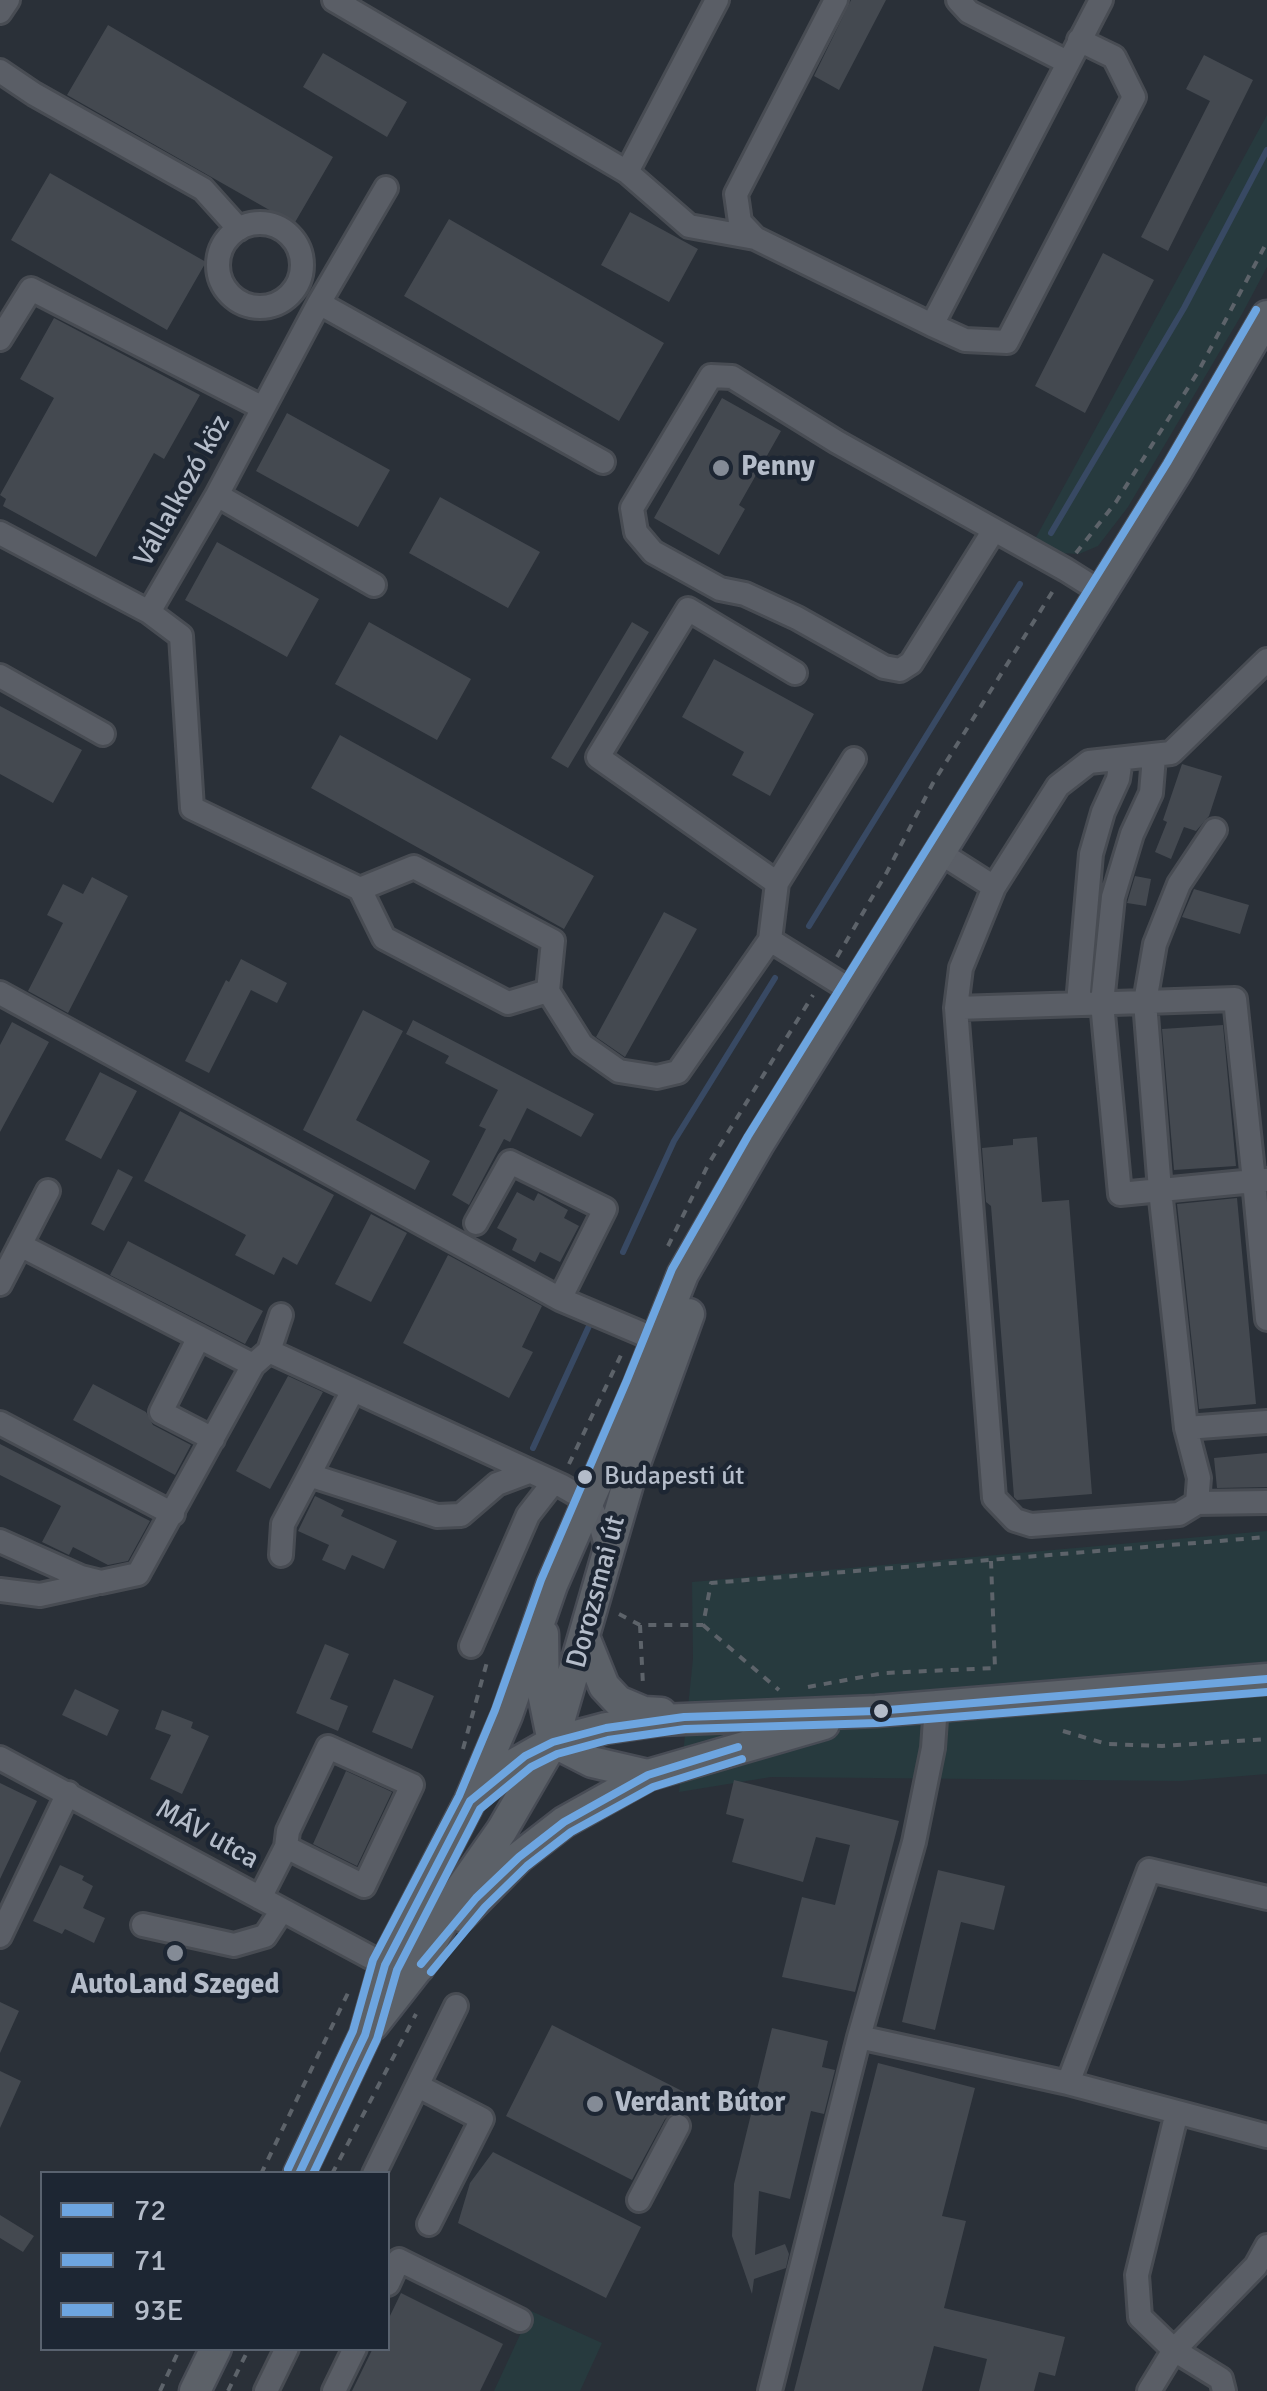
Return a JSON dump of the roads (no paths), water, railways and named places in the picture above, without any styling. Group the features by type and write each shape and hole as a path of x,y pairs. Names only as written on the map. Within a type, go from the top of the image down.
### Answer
{"main road":[{"name":"Dorozsmai út","path":"300,2171 365,2035 376,1960 470,1801 507,1715 542,1611 568,1490 645,1335 1267,316"},
{"name":"Dorozsmai út","path":"418,1967 457,1894 502,1830 553,1742 585,1639 607,1549 729,1194"},
{"path":"542,1611 544,1698 553,1742"},
{"path":"585,1639 604,1686 618,1701 644,1712 684,1717"},
{"path":"470,1801 504,1770 553,1742 606,1728 684,1717 876,1710 1267,1679"},
{"path":"365,2035 476,1898 564,1822 648,1775 876,1710"},
{"path":"553,1742 592,1762 648,1775"},
{"path":"195,2391 215,2351"}],"street":[{"path":"0,12 8,0"},
{"path":"334,0 628,172 689,226 755,238 964,340 1007,342 1134,97 1114,57 1079,40"},
{"path":"628,172 717,0"},
{"path":"755,238 740,222 736,194 836,0"},
{"path":"958,0 969,12 1068,62"},
{"path":"932,325 1101,0"},
{"path":"0,72 203,189 239,229"},
{"name":"Vállalkozó köz","path":"0,532 149,612 386,188"},
{"path":"0,338 31,289 263,408"},
{"path":"319,303 603,462"},
{"path":"994,530 912,663 900,670 884,667 745,594 720,589 654,552 636,532 632,508 711,376 732,376 836,442 1066,570 1101,592"},
{"path":"217,495 374,586"},
{"path":"777,883 598,757 688,608 795,673"},
{"path":"149,612 181,636 192,808 360,889 384,938 508,1003 548,991"},
{"path":"1267,660 1170,752 1154,757 1089,762 1058,786 994,887 960,968 956,1008 994,1498 1015,1520 1031,1524 1178,1514 1197,1503 1267,1502"},
{"path":"0,676 103,734"},
{"path":"1154,757 1151,793 1132,834 1113,897 1102,1002 1120,1194 1260,1180"},
{"path":"360,889 414,867 553,941 548,991 582,1045 620,1071 657,1077 678,1072 770,940 777,883 854,759"},
{"path":"1078,1004 1091,854 1121,760"},
{"path":"1197,1503 1199,1478 1186,1428 1160,1190 1145,1002 1156,944 1179,884 1214,830"},
{"path":"939,852 994,887"},
{"path":"770,940 852,991"},
{"path":"0,993 560,1299 645,1335"},
{"path":"956,1008 1236,999 1260,1180 1267,1319"},
{"path":"476,1222 510,1162 606,1209 560,1299"},
{"path":"0,1284 48,1192"},
{"path":"20,1245 198,1337 352,1392 568,1490 602,1528 607,1549"},
{"path":"0,1590 40,1595 138,1574 261,1358 281,1315"},
{"path":"198,1337 161,1412 213,1439"},
{"path":"281,1554 282,1524 352,1392"},
{"path":"1186,1428 1267,1422"},
{"path":"0,1423 173,1514"},
{"path":"309,1475 437,1516 461,1515 497,1484 529,1472"},
{"path":"481,1646 528,1515 568,1490"},
{"path":"0,1541 81,1578 101,1582"},
{"path":"770,2391 920,1812 933,1748 936,1705"},
{"path":"260,1898 328,1747 412,1785 364,1886 286,1847"},
{"name":"MÁV utca","path":"0,1758 376,1960"},
{"path":"0,1936 68,1794"},
{"path":"1068,2083 1150,1870 1267,1898"},
{"path":"143,1925 234,1945 265,1936 282,1910"},
{"path":"376,2171 456,2006"},
{"path":"859,2037 1068,2083 1267,2136"},
{"path":"418,2086 482,2120 428,2224"},
{"path":"1177,2112 1137,2275 1140,2318 1174,2350 1221,2380 1224,2391"},
{"path":"639,2200 678,2126"},
{"path":"1149,2391 1174,2350 1256,2266 1267,2246"},
{"path":"390,2280 400,2260 520,2320"},
{"path":"266,2391 286,2351"},
{"path":"334,2391 354,2351"}],"waterway":[{"path":"1051,533 1184,308 1267,150"},
{"path":"809,926 1020,584"},
{"path":"623,1252 674,1141 775,978"},
{"path":"533,1448 589,1326"}],"place":[{"name":"Penny","path":"721,468"},
{"name":"Budapesti út","path":"585,1477"},
{"name":"AutoLand Szeged","path":"175,1953"},
{"name":"Verdant Bútor","path":"595,2104"}]}
